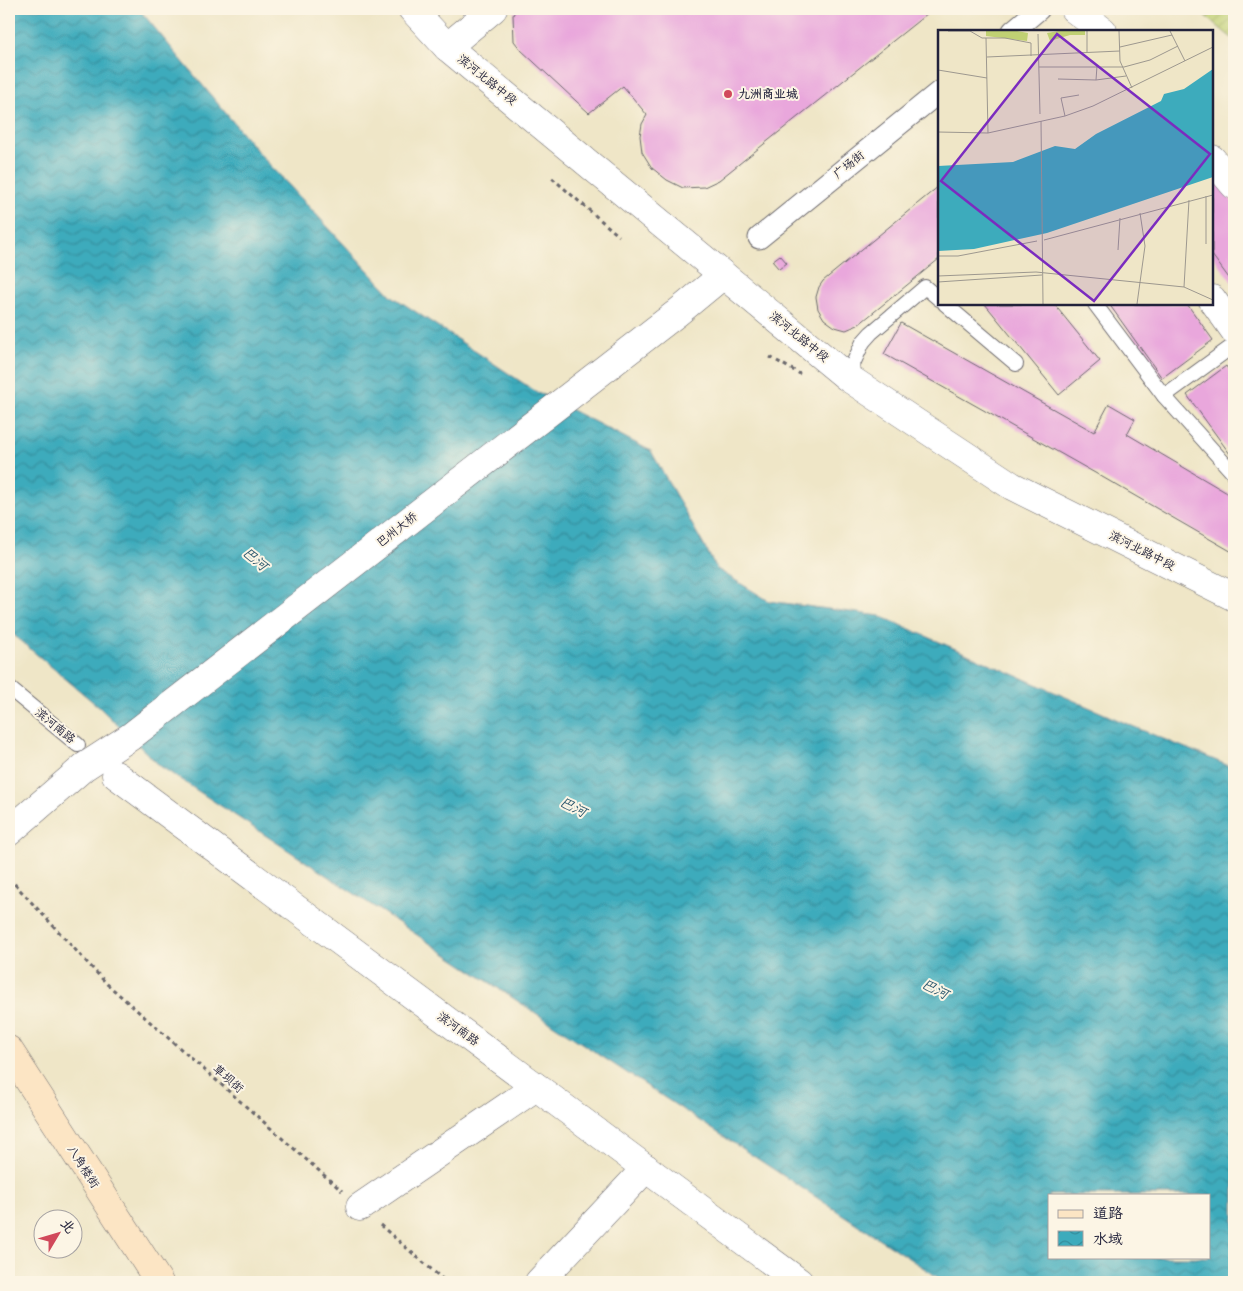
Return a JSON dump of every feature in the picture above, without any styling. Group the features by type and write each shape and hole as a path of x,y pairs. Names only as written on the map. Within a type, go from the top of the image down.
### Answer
{"main road":[{"name":"八角楼街","path":"9,1050 159,1282"}],"street":[{"name":"滨河北路中段","path":"412,9 447,47 847,377 1012,486 1234,597"},
{"path":"447,47 493,9"},
{"path":"1014,30 1039,9"},
{"path":"1074,9 1102,30"},
{"name":"广场街","path":"759,238 938,93"},
{"path":"1213,160 1234,185"},
{"name":"巴州大桥","path":"9,832 84,767 116,747 677,313 723,275"},
{"path":"1213,300 1234,330"},
{"name":"滨河南路","path":"115,775 799,1282"},
{"path":"360,1207 536,1087"},
{"path":"539,1282 646,1168"}],"lane":[{"path":"847,377 863,342 904,304 925,287 938,298"},
{"path":"946,305 1016,364"},
{"path":"1096,305 1164,396 1234,474"},
{"path":"1164,396 1234,345"},
{"name":"滨河南路","path":"9,688 78,745"}],"path":[{"path":"552,178 619,236"},
{"name":"草坝街","path":"9,878 107,984 446,1282"}],"green space":[{"path":"1197,9 1234,9 1234,40"}],"water":[{"name":"巴河","path":"9,9 139,9 259,153 392,296 535,391 651,451 717,569 769,601 880,616 1132,726 1234,768 1234,1282 945,1282 160,766 99,707 9,631"}],"building":[{"name":"九洲商业城","path":"516,9 933,9 719,180 704,187 683,188 667,180 652,168 642,152 640,136 642,124 647,115 623,86 589,113 521,50 514,41 513,15"},
{"path":"1213,177 1234,204 1234,285 1213,256"},
{"path":"938,187 938,260 858,325 846,330 835,327 824,319 818,309 816,297 823,281"},
{"path":"780,255 787,263 779,269 772,261"},
{"path":"986,305 1055,305 1100,361 1059,395"},
{"path":"1110,305 1188,305 1213,340 1162,378"},
{"path":"901,323 1094,432 1109,404 1135,419 1127,434 1234,497 1234,553 884,354"},
{"path":"1226,366 1234,378 1234,451 1230,454 1187,395"}],"place":[{"name":"九洲商业城","path":"728,94"}]}
